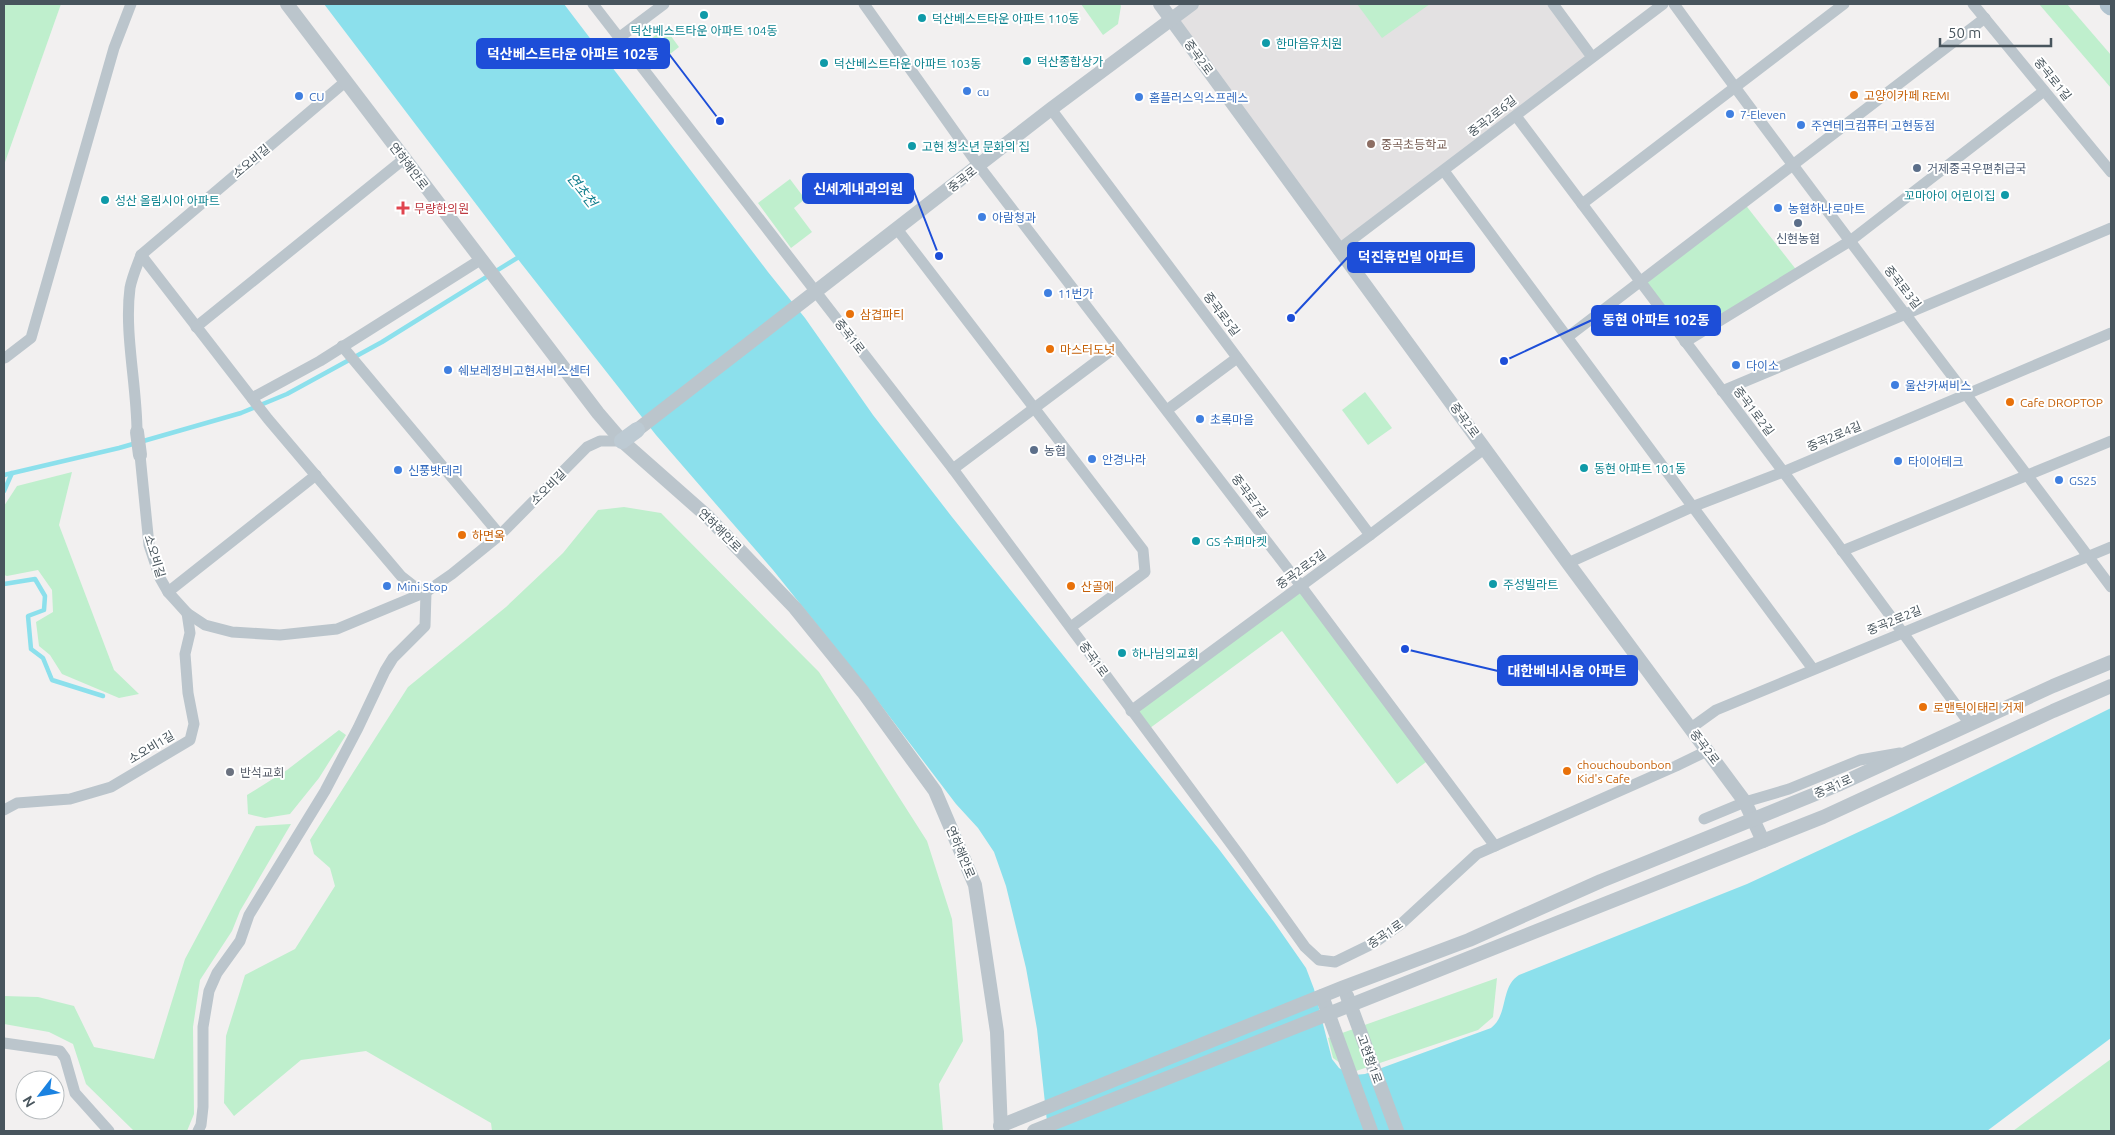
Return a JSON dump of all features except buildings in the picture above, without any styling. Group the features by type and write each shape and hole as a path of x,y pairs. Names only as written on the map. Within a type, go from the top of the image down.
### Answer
{"main road":[{"path":"622,441 637,430"}],"street":[{"path":"6,358 31,338 114,48 131,4"},
{"name":"연하해안로","path":"287,4 598,413 622,441 707,516 794,608 863,692 935,791 975,885 997,1032 1000,1130"},
{"name":"중곡1로","path":"593,4 620,37 810,296 952,469 1240,856 1304,947 1319,960 1335,962 1374,943 1408,918 1433,896 1454,873 1477,854 1708,751"},
{"path":"620,37 664,4"},
{"name":"중곡로7길","path":"864,4 979,166 1302,586 1495,846"},
{"name":"중곡2로","path":"1160,4 1338,250 1745,802 1763,841"},
{"name":"중곡로","path":"637,430 1051,109 1192,4"},
{"path":"1553,4 1592,57"},
{"name":"중곡2로6길","path":"1338,250 1663,4"},
{"name":"중곡로3길","path":"1674,4 1793,167 1968,395 2111,587"},
{"path":"1582,204 1844,4"},
{"name":"중곡로1길","path":"1973,4 2111,172"},
{"path":"1569,336 1793,167 1985,18"},
{"name":"소오비길","path":"345,82 141,255 130,288 130,325 137,409 137,432 149,545 160,578 168,592 187,613 205,625 232,632 280,635 337,629 426,592 452,574 500,535 586,447 600,441 622,441"},
{"path":"1685,342 1850,241 2044,91"},
{"name":"중곡로5길","path":"1051,109 1370,535"},
{"name":"중곡1로2길","path":"1516,116 1970,724"},
{"path":"196,326 404,159"},
{"path":"1444,171 1569,336 1692,507 1813,669"},
{"path":"1722,392 2111,228"},
{"path":"897,229 1033,409 1143,550 1145,572 1071,627"},
{"path":"141,255 268,419 400,576 415,587 426,592 424,626 393,658 385,671 325,791 249,915 240,941 217,973 209,991 203,1027 202,1106 201,1125 198,1131"},
{"path":"252,398 320,361 480,260"},
{"name":"중곡2로4길","path":"1568,563 1692,507 1783,472 2111,333"},
{"path":"342,346 500,535"},
{"path":"952,469 1117,346"},
{"path":"1167,410 1237,358"},
{"path":"1842,551 2111,441"},
{"name":"중곡2로5길","path":"1131,710 1302,586 1485,448"},
{"path":"168,592 316,475"},
{"name":"중곡2로2길","path":"1691,728 1716,710 2111,547"},
{"name":"소오비1길","path":"4,810 17,802 70,799 111,788 190,740 194,724 185,664 185,654 190,633 187,613"},
{"name":"중곡1로","path":"1000,1130 1344,987 1469,940 1552,903 1840,784 2111,662"},
{"name":"중곡1로","path":"1034,1131 1832,813 2111,686"},
{"path":"1704,819 1745,802 1789,789 1860,760 1909,752"},
{"name":"고현항1로","path":"1344,987 1397,1131"},
{"name":"고현항1로","path":"1322,996 1327,1015 1371,1131"},
{"path":"4,1043 60,1051 65,1058 75,1093 108,1131"}],"shaded area":[{"name":"중곡초등학교","path":"1192,4 1553,4 1592,57 1338,250 1172,19"}],"green space":[{"path":"4,4 61,4 4,165"},
{"path":"1081,4 1120,4 1118,24 1103,35"},
{"path":"1357,4 1430,4 1382,38"},
{"path":"2039,4 2067,4 2111,55 2111,88"},
{"path":"665,28 679,47 661,61 647,42"},
{"path":"790,179 805,199 794,208 812,232 791,248 758,203"},
{"path":"1744,203 1798,272 1685,342 1639,281"},
{"path":"1365,392 1392,428 1368,445 1342,410"},
{"path":"72,472 59,525 114,670 139,694 119,698 62,674 50,655 39,646 36,622 53,612 52,590 38,570 4,575 4,506 17,486"},
{"path":"624,507 661,513 819,672 927,841 952,919 963,1041 939,1084 943,1131 492,1131 491,1123 366,1051 301,1060 234,1116 224,1103 226,1036 245,975 295,949 335,886 330,868 314,854 310,840 408,687 506,607 563,553 598,510"},
{"path":"1301,586 1430,759 1397,784 1282,631 1146,731 1131,711"},
{"path":"339,730 346,735 319,778 290,814 265,818 248,814 247,795 287,770"},
{"path":"291,824 240,911 232,931 200,980 193,1027 194,1114 187,1131 134,1131 86,1084 73,1044 49,1032 4,1024 4,996 38,997 74,1006 94,1047 154,1059 185,959 256,826"},
{"path":"1497,978 1493,1017 1478,1030 1353,1072 1333,1058 1328,1038"},
{"path":"2111,1059 2111,1131 2013,1131"}],"water":[{"name":"연초천","path":"324,4 564,4 805,318 873,415 952,517 1218,848 1274,922 1306,968 1314,989 1332,1059 1339,1068 1354,1075 1365,1074 1491,1028 1500,1016 1509,986 1519,975 1747,884 1893,816 2111,708 2111,1038 1987,1131 1048,1131 1037,1029 1026,968 1006,886 994,852 978,828 956,804 867,687 773,570 656,435 517,258"}],"waterway":[{"path":"4,475 119,448 241,413 287,394 382,342 522,255"},
{"path":"4,491 12,473"},
{"path":"4,584 35,579 45,596 44,610 28,616 31,649 43,658 52,680 103,696"}],"place":[{"name":"덕산베스트타운 아파트 104동","path":"704,15"},
{"name":"덕산베스트타운 아파트 110동","path":"922,18"},
{"name":"한마음유치원","path":"1266,43"},
{"name":"덕산종합상가","path":"1027,61"},
{"name":"덕산베스트타운 아파트 103동","path":"824,63"},
{"name":"cu","path":"967,91"},
{"name":"고양이카페 REMI","path":"1854,95"},
{"name":"CU","path":"299,96"},
{"name":"홈플러스익스프레스","path":"1139,97"},
{"name":"7-Eleven","path":"1730,114"},
{"name":"덕산베스트타운 아파트 102동","path":"720,121"},
{"name":"주연테크컴퓨터 고현동점","path":"1801,125"},
{"name":"중곡초등학교","path":"1371,144"},
{"name":"고현 청소년 문화의 집","path":"912,146"},
{"name":"거제중곡우편취급국","path":"1917,168"},
{"name":"꼬마아이 어린이집","path":"2005,195"},
{"name":"성산 올림시아 아파트","path":"105,200"},
{"name":"무량한의원","path":"403,208"},
{"name":"농협하나로마트","path":"1778,208"},
{"name":"아람청과","path":"982,217"},
{"name":"신현농협","path":"1798,223"},
{"name":"신세계내과의원","path":"939,256"},
{"name":"11번가","path":"1048,293"},
{"name":"삼겹파티","path":"850,314"},
{"name":"덕진휴먼빌 아파트","path":"1291,318"},
{"name":"마스터도넛","path":"1050,349"},
{"name":"동현 아파트 102동","path":"1504,361"},
{"name":"다이소","path":"1736,365"},
{"name":"쉐보레정비고현서비스센터","path":"448,370"},
{"name":"울산카써비스","path":"1895,385"},
{"name":"Cafe DROPTOP","path":"2010,402"},
{"name":"초록마을","path":"1200,419"},
{"name":"농협","path":"1034,450"},
{"name":"안경나라","path":"1092,459"},
{"name":"타이어테크","path":"1898,461"},
{"name":"동현 아파트 101동","path":"1584,468"},
{"name":"신풍밧데리","path":"398,470"},
{"name":"GS25","path":"2059,480"},
{"name":"하면옥","path":"462,535"},
{"name":"GS 수퍼마켓","path":"1196,541"},
{"name":"주성빌라트","path":"1493,584"},
{"name":"Mini Stop","path":"387,586"},
{"name":"산골에","path":"1071,586"},
{"name":"대한베네시움 아파트","path":"1405,649"},
{"name":"하나님의교회","path":"1122,653"},
{"name":"로맨틱이태리 거제","path":"1923,707"},
{"name":"chouchoubonbon Kid's Cafe","path":"1567,771"},
{"name":"반석교회","path":"230,772"}]}
